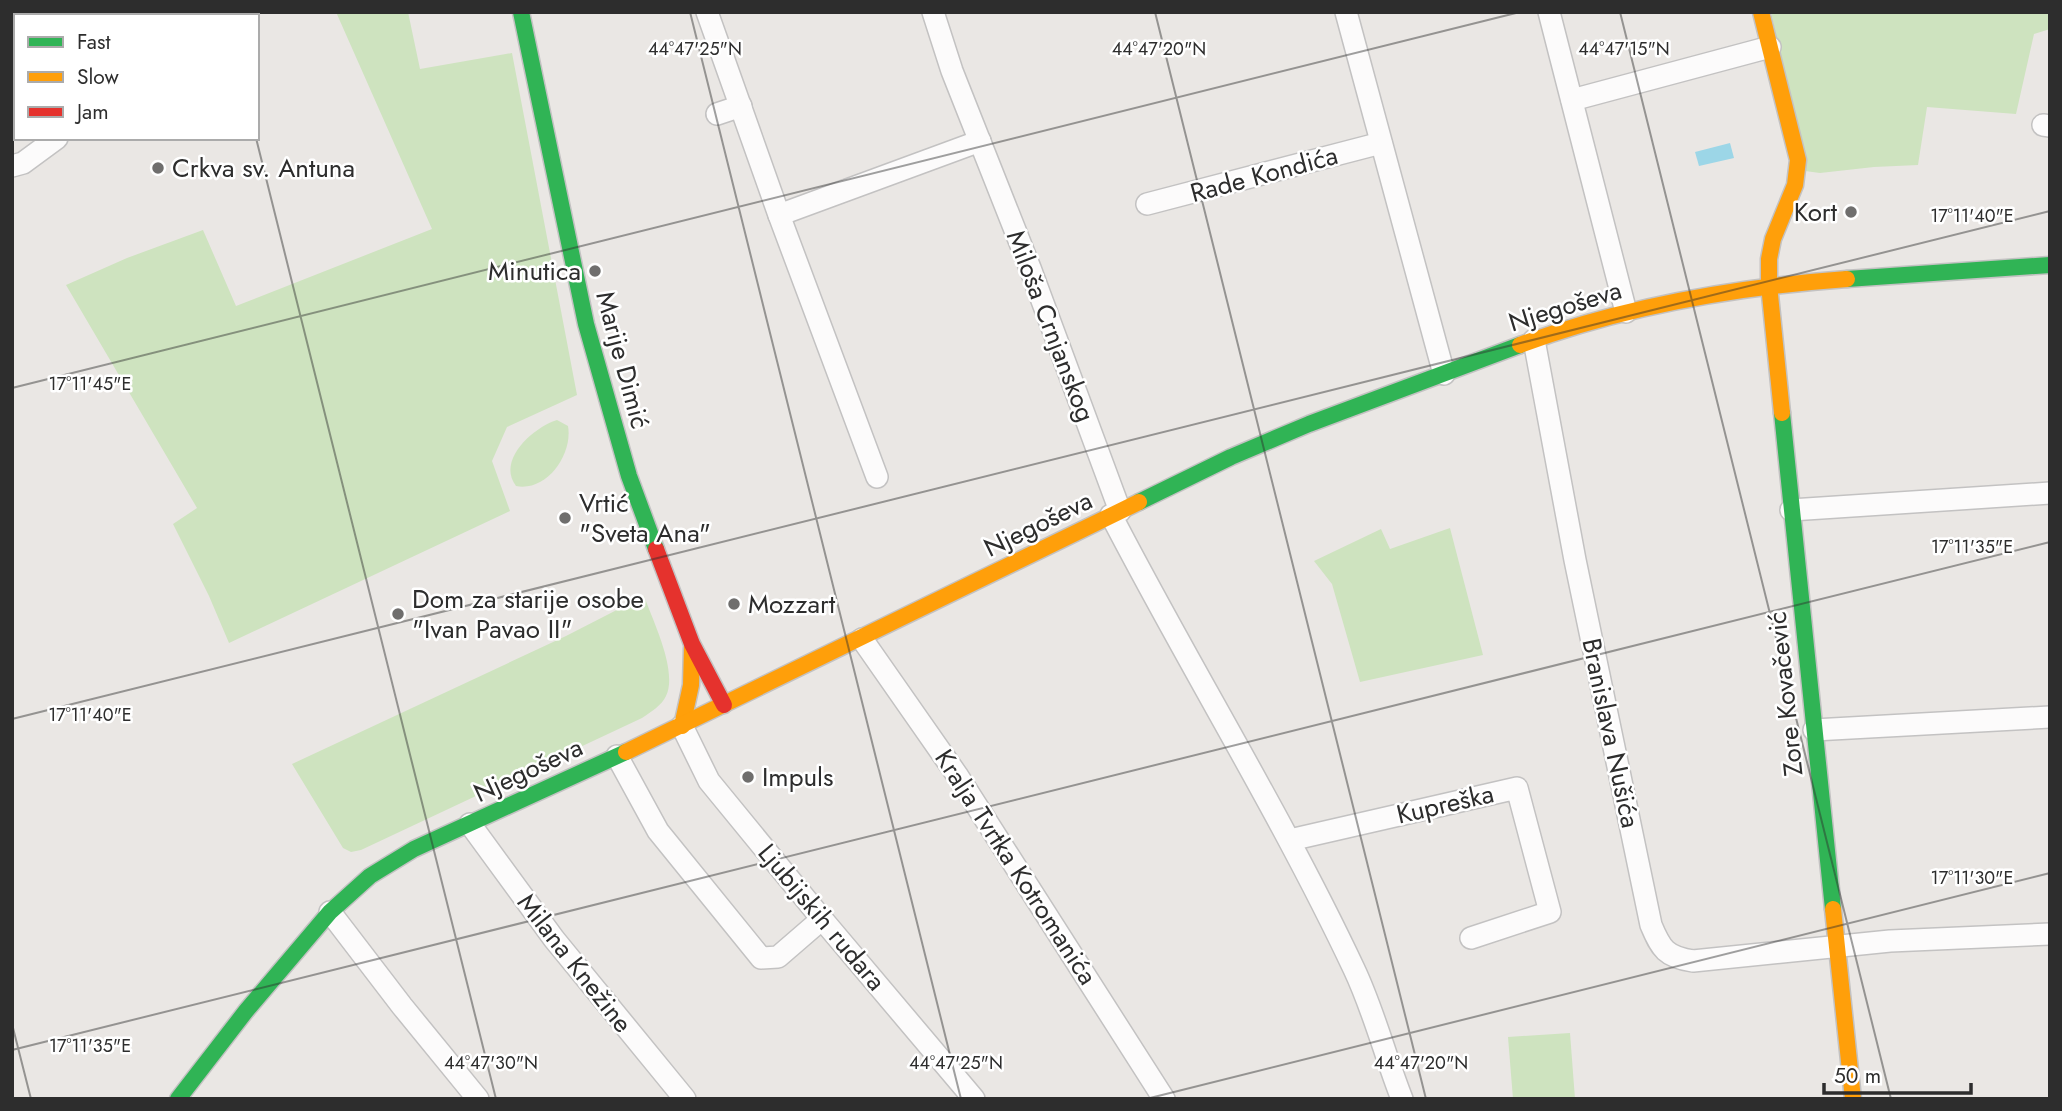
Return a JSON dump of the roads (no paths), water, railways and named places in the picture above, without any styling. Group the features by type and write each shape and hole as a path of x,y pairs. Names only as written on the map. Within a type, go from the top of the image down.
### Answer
{"street":[{"name":"Marije Dimić","path":"521,12 586,324 628,475 692,644 724,705"},
{"path":"708,12 779,215 877,477"},
{"name":"Miloša Crnjanskog","path":"933,12 1116,513"},
{"path":"1346,12 1444,374"},
{"path":"1549,12 1626,312"},
{"name":"Zore Kovačević","path":"1761,12 1799,171 1788,208 1770,249 1769,285 1853,1099"},
{"path":"1572,100 1770,47"},
{"path":"717,114 741,106"},
{"path":"12,166 23,163 55,140"},
{"path":"779,215 980,141"},
{"name":"Rade Kondića","path":"1147,204 1381,143"},
{"name":"Njegoševa","path":"179,1098 246,1010 330,912 386,864 682,726 1231,457 1309,424 1444,374 1534,341 1626,312 1683,299 1769,285 2050,265"},
{"name":"Branislava Nušića","path":"1534,341 1605,710 1651,925 1664,951 1673,957 1693,961 1890,941 2050,934"},
{"path":"1791,510 2050,493"},
{"path":"1116,513 1290,841 1365,994 1402,1099"},
{"name":"Kralja Tvrtka Kotromanića","path":"862,639 957,775 1164,1099"},
{"path":"682,726 691,685 692,644"},
{"path":"1814,730 2050,717"},
{"name":"Ljubijskih rudara","path":"682,726 709,780 974,1099"},
{"path":"617,756 659,831 761,958 778,957 822,919"},
{"name":"Kupreška","path":"1290,841 1517,788 1550,912 1471,938"},
{"name":"Milana Knežine","path":"470,824 554,939 685,1099"},
{"path":"330,912 478,1099"}],"water":[{"path":"1730,143 1734,158 1699,166 1695,152"}],"place":[{"name":"Crkva sv. Antuna","path":"158,168"},
{"name":"Kort","path":"1851,212"},
{"name":"Minutica","path":"595,271"},
{"name":"Vrtić \"Sveta Ana\"","path":"565,518"},
{"name":"Mozzart","path":"734,604"},
{"name":"Dom za starije osobe \"Ivan Pavao II\"","path":"398,614"},
{"name":"Impuls","path":"748,777"}]}
